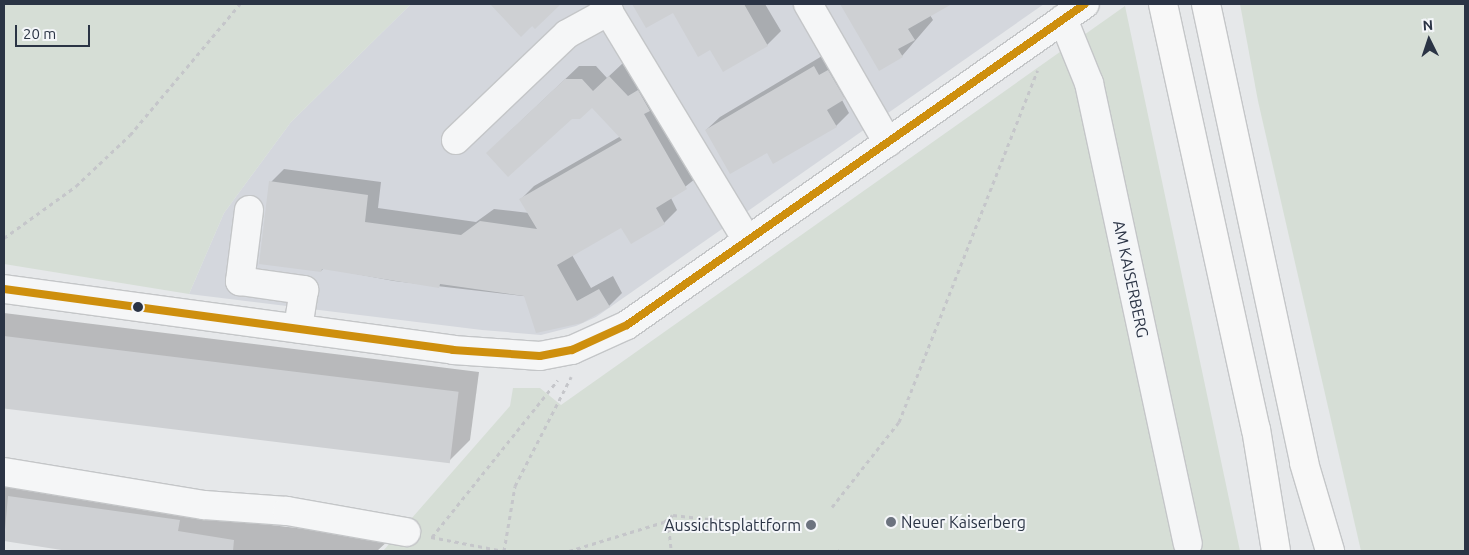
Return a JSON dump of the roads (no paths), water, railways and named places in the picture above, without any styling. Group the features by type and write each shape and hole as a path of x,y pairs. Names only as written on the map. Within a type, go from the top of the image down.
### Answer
{"highway":[{"path":"1163,4 1256,429 1276,551"},
{"path":"1206,4 1295,421 1330,551"}],"street":[{"path":"808,4 888,143"},
{"path":"4,289 298,330 504,354 540,356 572,350 627,325 1085,4"},
{"path":"456,140 567,34 606,8 747,240"},
{"name":"AM KAISERBERG","path":"1063,19 1089,83 1188,543"},
{"path":"249,210 240,281 304,290 298,330"},
{"path":"4,472 204,504 287,511 422,538"}],"place":[{"name":"Neuer Kaiserberg","path":"891,522"},
{"name":"Aussichtsplattform","path":"811,525"}]}
